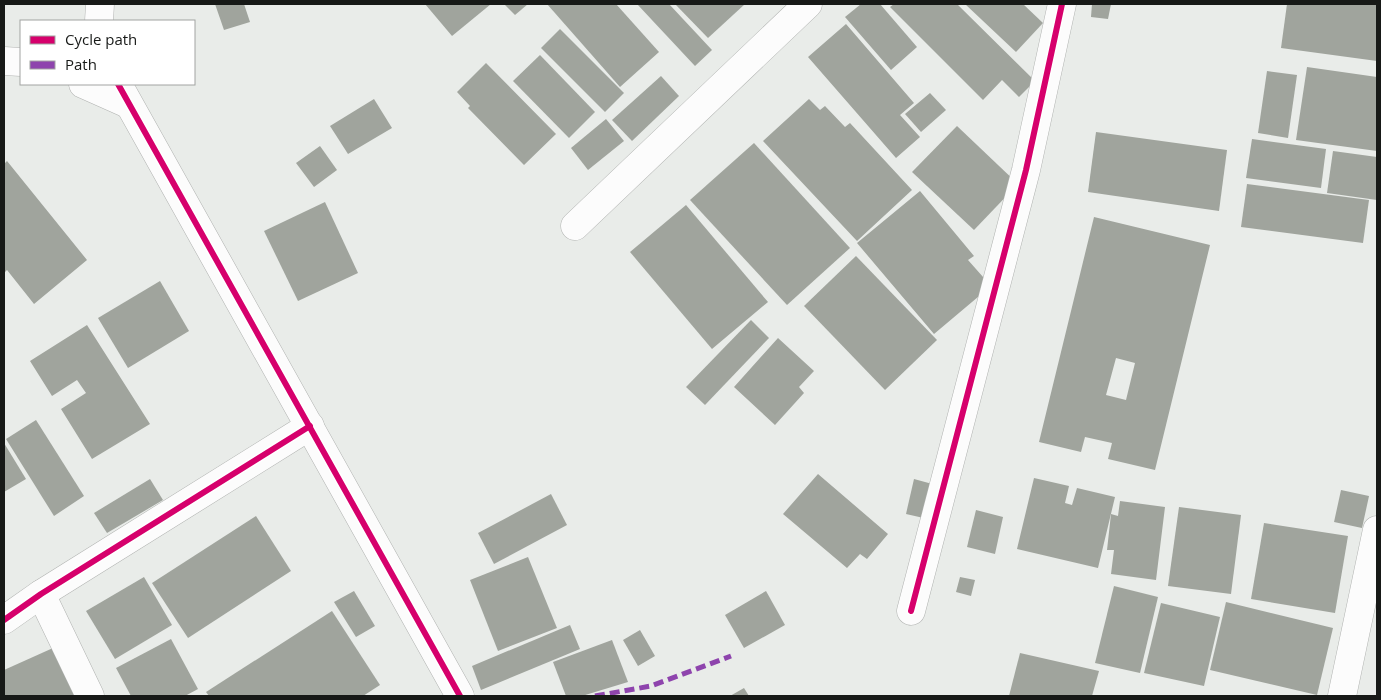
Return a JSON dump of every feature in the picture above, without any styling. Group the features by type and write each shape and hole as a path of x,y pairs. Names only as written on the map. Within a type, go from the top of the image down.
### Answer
{"street":[{"path":"99,20 100,4"},
{"path":"575,226 808,4"},
{"path":"911,611 1026,170 1062,4"},
{"path":"4,61 20,62"},
{"path":"87,85 123,94 460,696"},
{"path":"4,620 41,594 310,426"},
{"path":"1342,696 1377,530"},
{"path":"41,594 90,696"}],"building":[{"path":"215,4 244,4 250,22 224,30"},
{"path":"425,4 491,4 452,36"},
{"path":"504,4 528,4 515,15"},
{"path":"547,4 616,4 659,52 620,87"},
{"path":"637,4 669,4 712,50 695,66"},
{"path":"675,4 745,4 708,38"},
{"path":"861,4 880,4 917,47 891,70 845,17"},
{"path":"894,4 957,4 1035,81 1019,97 1002,80 983,100 890,7"},
{"path":"965,4 1023,4 1043,23 1016,52"},
{"path":"1092,4 1111,4 1108,19 1091,17"},
{"path":"1287,4 1377,4 1377,61 1281,48"},
{"path":"846,24 914,103 900,115 920,137 896,158 808,57"},
{"path":"560,29 624,93 605,112 541,48"},
{"path":"540,55 595,112 569,138 513,81"},
{"path":"486,63 556,134 524,165 468,108 470,106 457,92"},
{"path":"1307,67 1377,77 1377,151 1296,140"},
{"path":"1267,71 1297,75 1288,138 1258,133"},
{"path":"661,76 679,96 632,141 612,120"},
{"path":"930,93 946,110 921,132 905,114"},
{"path":"374,99 392,128 348,154 330,126"},
{"path":"809,99 820,110 825,106 845,127 850,123 912,190 857,241 763,141"},
{"path":"606,119 624,141 588,170 571,148"},
{"path":"957,126 1018,184 974,230 912,172"},
{"path":"1096,132 1227,150 1219,211 1088,192"},
{"path":"1252,139 1326,149 1321,188 1246,178"},
{"path":"754,143 850,248 787,305 690,200"},
{"path":"320,146 337,170 314,187 296,163"},
{"path":"1333,151 1377,157 1377,200 1327,193"},
{"path":"7,161 87,260 34,304 7,270 4,273 4,164"},
{"path":"1247,184 1369,200 1363,243 1241,227"},
{"path":"920,191 974,256 968,260 991,286 934,334 857,243"},
{"path":"325,202 358,273 298,301 264,231"},
{"path":"686,205 768,302 712,349 630,252"},
{"path":"1094,217 1210,245 1155,470 1108,459 1112,443 1085,437 1081,452 1039,442","holes":["1116,358 1135,363 1126,400 1106,395"]},
{"path":"856,256 937,340 885,390 804,306"},
{"path":"160,281 189,331 128,368 98,318"},
{"path":"751,320 769,338 705,405 686,387"},
{"path":"87,325 150,424 92,459 61,409 86,393 77,380 52,396 30,361"},
{"path":"778,338 814,371 799,387 804,393 775,425 734,387"},
{"path":"36,420 84,496 54,516 6,439"},
{"path":"4,443 26,479 4,492"},
{"path":"818,474 888,534 867,559 860,554 847,568 783,514"},
{"path":"1034,478 1069,486 1065,503 1072,505 1077,488 1115,497 1098,568 1017,549"},
{"path":"150,479 163,500 107,533 94,513"},
{"path":"914,479 936,485 928,519 906,514"},
{"path":"1341,490 1369,496 1362,528 1334,522"},
{"path":"551,494 567,525 494,564 478,533"},
{"path":"1120,501 1165,507 1156,580 1111,574 1114,550 1107,550 1111,514 1118,516"},
{"path":"1179,507 1241,515 1231,594 1168,586"},
{"path":"976,510 1003,517 995,554 967,547"},
{"path":"256,516 291,571 188,638 152,583"},
{"path":"1264,523 1348,536 1335,613 1251,599"},
{"path":"528,557 557,628 498,651 470,580"},
{"path":"144,577 172,625 115,659 86,611"},
{"path":"960,577 975,580 971,596 956,592"},
{"path":"1114,586 1158,597 1140,673 1095,663"},
{"path":"354,591 375,626 356,637 334,602"},
{"path":"766,591 785,625 744,648 725,615"},
{"path":"1226,602 1333,628 1317,695 1210,670"},
{"path":"1161,603 1220,617 1204,686 1144,673"},
{"path":"332,611 380,685 363,696 209,696 206,692"},
{"path":"570,625 580,649 481,690 472,666"},
{"path":"640,630 655,656 638,666 623,640"},
{"path":"171,639 198,689 185,696 131,696 116,668"},
{"path":"612,640 628,682 582,696 566,696 553,662"},
{"path":"53,648 75,696 4,696 4,670"},
{"path":"1020,653 1099,671 1092,696 1009,696"},
{"path":"744,688 749,696 730,696"}],"marked path":[{"path":"595,696 651,686 731,656"}],"cycle path":[{"path":"911,611 1026,170 1062,4"},
{"path":"119,85 460,696"},
{"path":"4,620 41,594 310,426"}]}
